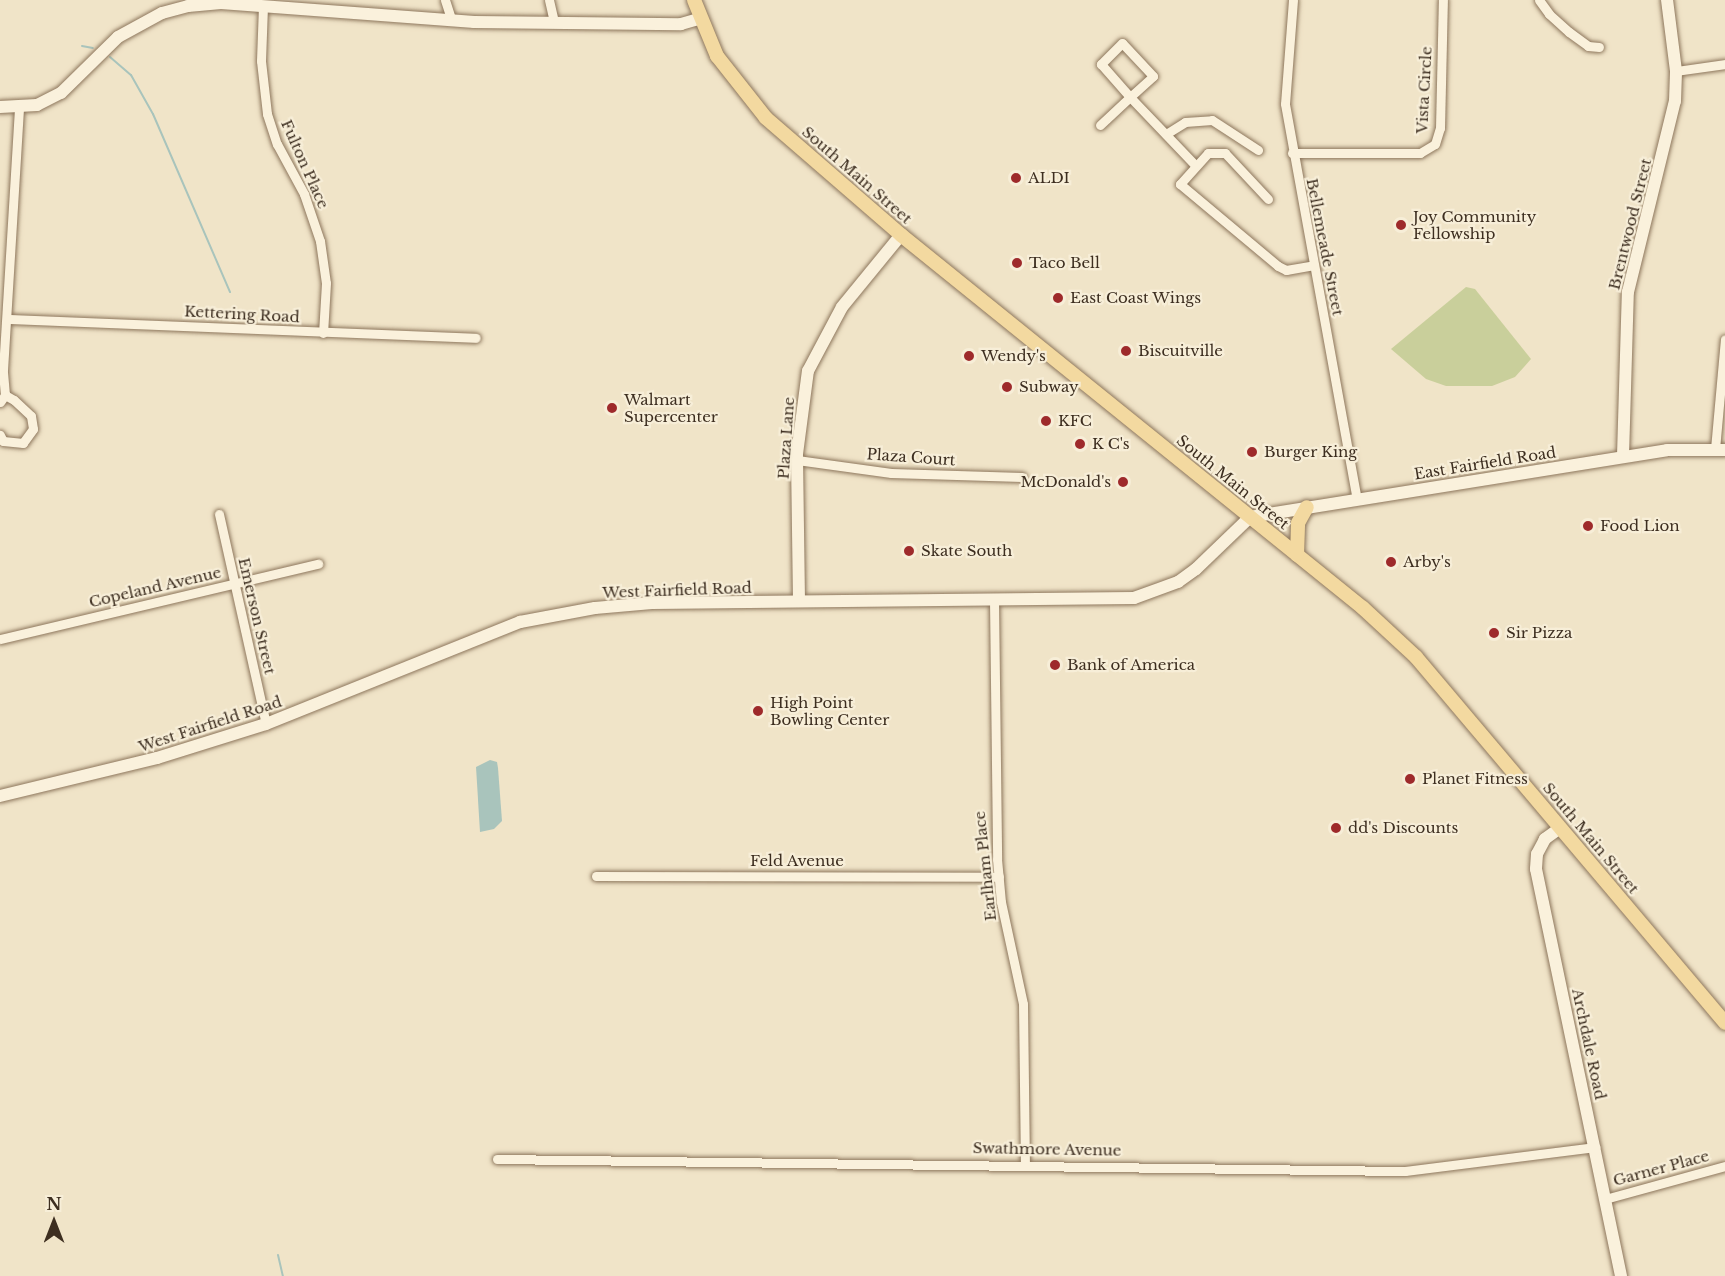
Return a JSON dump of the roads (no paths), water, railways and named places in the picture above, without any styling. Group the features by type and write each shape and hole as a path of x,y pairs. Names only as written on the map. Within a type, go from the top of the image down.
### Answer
{"main road":[{"name":"South Main Street","path":"694,0 699,19 730,75 760,112 901,235 1297,555 1416,657 1725,1023"},
{"name":"Brentwood Street","path":"1623,456 1628,292 1671,126 1676,71 1667,0"},
{"path":"0,107 19,108 37,105 61,93 118,37 162,13 221,3 451,18 474,22 681,24 699,19"},
{"name":"Plaza Lane","path":"799,601 797,460 800,416 808,371 842,307 901,235"},
{"name":"East Fairfield Road","path":"1250,517 1623,456 1688,448 1720,450"},
{"path":"1297,555 1298,523 1307,507"},
{"name":"West Fairfield Road","path":"0,796 157,758 266,724 520,622 613,605 1118,599 1157,591 1196,569 1250,517"},
{"name":"Archdale Road","path":"1560,828 1545,839 1537,854 1536,869 1621,1276"}],"street":[{"path":"445,0 451,18"},
{"path":"549,0 554,21"},
{"name":"Bellemeade Street","path":"1293,0 1285,104 1292,153 1357,499"},
{"name":"Vista Circle","path":"1292,153 1420,153 1435,144 1440,128 1443,0"},
{"path":"1539,0 1569,32 1588,46 1599,48"},
{"name":"Fulton Place","path":"263,6 261,61 267,114 277,144 304,194 320,241 326,283 323,333"},
{"path":"1100,125 1131,97 1153,76 1122,43 1101,64 1131,97 1167,134 1195,165"},
{"path":"1676,71 1725,64"},
{"path":"0,435 3,441 23,443 33,429 31,416 3,399 19,108"},
{"path":"1167,134 1185,122 1212,120 1258,150"},
{"path":"1268,199 1225,153 1208,153 1180,184 1278,266 1286,270 1313,265"},
{"name":"Kettering Road","path":"8,319 476,338"},
{"path":"1720,450 1725,339"},
{"name":"Plaza Court","path":"797,460 891,473 1023,477"},
{"name":"Emerson Street","path":"219,514 266,724"},
{"name":"Copeland Avenue","path":"0,639 318,564"},
{"name":"Earlham Place","path":"994,600 993,786 999,877 1023,1004 1025,1164"},
{"name":"Feld Avenue","path":"596,876 999,877"},
{"name":"Swathmore Avenue","path":"496,1158 1405,1171 1595,1147"},
{"name":"Garner Place","path":"1605,1199 1725,1166"}],"water":[{"path":"490,760 497,762 502,821 494,829 480,832 476,767"}],"waterway":[{"path":"82,46 93,48"},
{"path":"110,57 131,75 153,114 230,292"},
{"path":"278,1255 283,1276"}],"place":[{"name":"ALDI","path":"1016,178"},
{"name":"Joy Community Fellowship","path":"1401,225"},
{"name":"Taco Bell","path":"1017,263"},
{"name":"East Coast Wings","path":"1058,298"},
{"name":"Biscuitville","path":"1126,351"},
{"name":"Wendy's","path":"969,356"},
{"name":"Subway","path":"1007,387"},
{"name":"Walmart Supercenter","path":"612,408"},
{"name":"KFC","path":"1046,421"},
{"name":"K C's","path":"1080,444"},
{"name":"Burger King","path":"1252,452"},
{"name":"McDonald's","path":"1123,482"},
{"name":"Food Lion","path":"1588,526"},
{"name":"Skate South","path":"909,551"},
{"name":"Arby's","path":"1391,562"},
{"name":"Sir Pizza","path":"1494,633"},
{"name":"Bank of America","path":"1055,665"},
{"name":"High Point Bowling Center","path":"758,711"},
{"name":"Planet Fitness","path":"1410,779"},
{"name":"dd's Discounts","path":"1336,828"}]}
